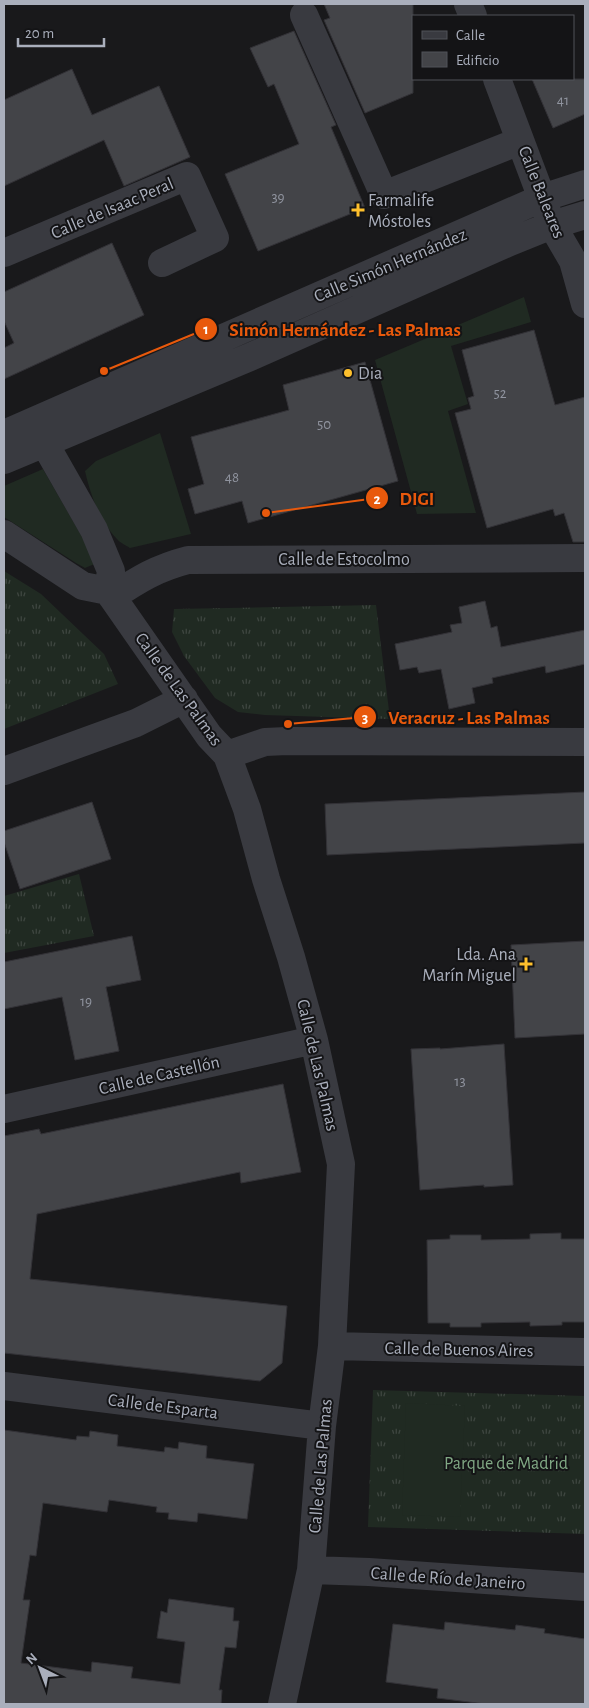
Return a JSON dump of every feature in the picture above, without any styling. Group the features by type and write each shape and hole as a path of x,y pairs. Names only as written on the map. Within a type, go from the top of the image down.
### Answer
{"street":[{"path":"304,15 384,195 520,141"},
{"name":"Calle Baleares","path":"497,80 552,225 573,261 585,304"},
{"name":"Calle de Isaac Peral","path":"4,254 187,176 216,238 162,262"},
{"name":"Calle Simón Hernández","path":"4,434 542,198 585,184"},
{"name":"Calle Simón Hernández","path":"4,460 552,225 585,215"},
{"path":"4,534 83,586 110,594 111,571 94,530 45,444"},
{"name":"Calle de Estocolmo","path":"110,594 164,566 188,560 585,558"},
{"name":"Calle de Las Palmas","path":"110,594 209,736 227,755 246,809 292,957 314,1040 341,1164 332,1346 322,1426 311,1570 282,1704"},
{"path":"4,771 136,723 184,699"},
{"path":"227,755 265,742 280,741 585,742"},
{"name":"Calle de Castellón","path":"4,1109 314,1040"},
{"name":"Calle de Buenos Aires","path":"332,1346 585,1352"},
{"name":"Calle de Esparta","path":"4,1386 322,1426"},
{"name":"Calle de Río de Janeiro","path":"311,1570 369,1572 585,1587"}],"green space":[{"path":"524,297 531,322 451,346 468,404 448,411 476,513 417,514 375,360"},
{"path":"160,433 191,534 130,548 118,540 101,516 93,498 85,471 96,461"},
{"path":"43,469 97,563 85,568 4,517 4,486"},
{"path":"4,571 41,594 104,654 118,684 4,729"},
{"path":"376,605 390,719 265,715 238,712 215,698 184,656 172,632 174,609"},
{"path":"79,874 94,936 4,953 4,896"},
{"name":"Parque de Madrid","path":"373,1390 585,1396 585,1534 368,1527"},
{"path":"406,1403 465,1406 460,1517 402,1515"}],"building":[{"path":"324,4 413,4 413,93 365,113 324,20 330,18"},
{"path":"294,31 336,125 331,127 365,208 258,251 225,174 299,144 274,84 268,87 250,48"},
{"path":"72,69 92,115 159,86 190,157 124,186 104,140 4,186 4,100"},
{"path":"585,79 585,114 553,128 532,80"},
{"path":"112,243 144,315 4,379 4,348 14,343 4,321 4,292"},
{"path":"534,330 555,405 585,397 585,542 573,542 564,513 555,516 553,509 487,528 455,413 471,409 468,398 474,396 462,350"},
{"path":"365,362 398,481 248,523 242,501 195,514 188,489 204,484 191,437 289,410 283,385"},
{"path":"485,601 491,628 497,626 501,647 585,630 585,664 546,673 545,666 492,678 493,683 472,688 475,703 449,709 441,669 419,673 417,667 400,670 395,644 452,632 450,625 462,623 459,607"},
{"path":"585,792 585,843 327,855 325,804"},
{"path":"92,802 111,859 20,889 4,842 4,831"},
{"path":"132,936 141,980 106,987 119,1051 75,1060 62,997 4,1009 4,962"},
{"path":"585,941 585,1034 515,1038 511,945"},
{"path":"504,1044 513,1185 484,1187 484,1185 420,1190 411,1049 440,1049"},
{"path":"283,1084 301,1172 241,1183 240,1172 37,1214 30,1279 287,1306 282,1363 260,1381 4,1353 4,1136 39,1129 41,1134"},
{"path":"561,1233 561,1239 585,1239 585,1322 562,1322 562,1325 530,1326 530,1322 481,1323 481,1327 450,1327 450,1323 428,1323 427,1240 450,1239 450,1235 481,1235 481,1240 530,1239 530,1234"},
{"path":"4,1430 76,1440 77,1436 89,1437 90,1431 118,1435 117,1446 164,1452 165,1447 178,1449 179,1442 207,1446 206,1458 254,1464 247,1519 198,1513 197,1522 168,1519 169,1513 156,1512 157,1507 109,1500 107,1512 43,1503 36,1556 30,1555 23,1600 30,1600 21,1663 91,1672 92,1662 133,1667 131,1678 180,1684 185,1642 157,1638 161,1611 167,1613 169,1599 234,1608 233,1621 239,1621 236,1648 225,1647 219,1690 222,1690 221,1704 4,1704"},
{"path":"445,1622 515,1630 516,1625 545,1629 544,1633 585,1639 585,1704 485,1704 437,1698 438,1689 386,1682 393,1624 444,1630"}],"place":[{"name":"Farmalife Móstoles","path":"358,210"},
{"name":"Simón Hernández - Las Palmas","path":"104,371"},
{"name":"Dia","path":"348,373"},
{"name":"DIGI","path":"266,513"},
{"name":"Veracruz - Las Palmas","path":"288,724"},
{"name":"Lda. Ana Marín Miguel","path":"526,964"}]}
